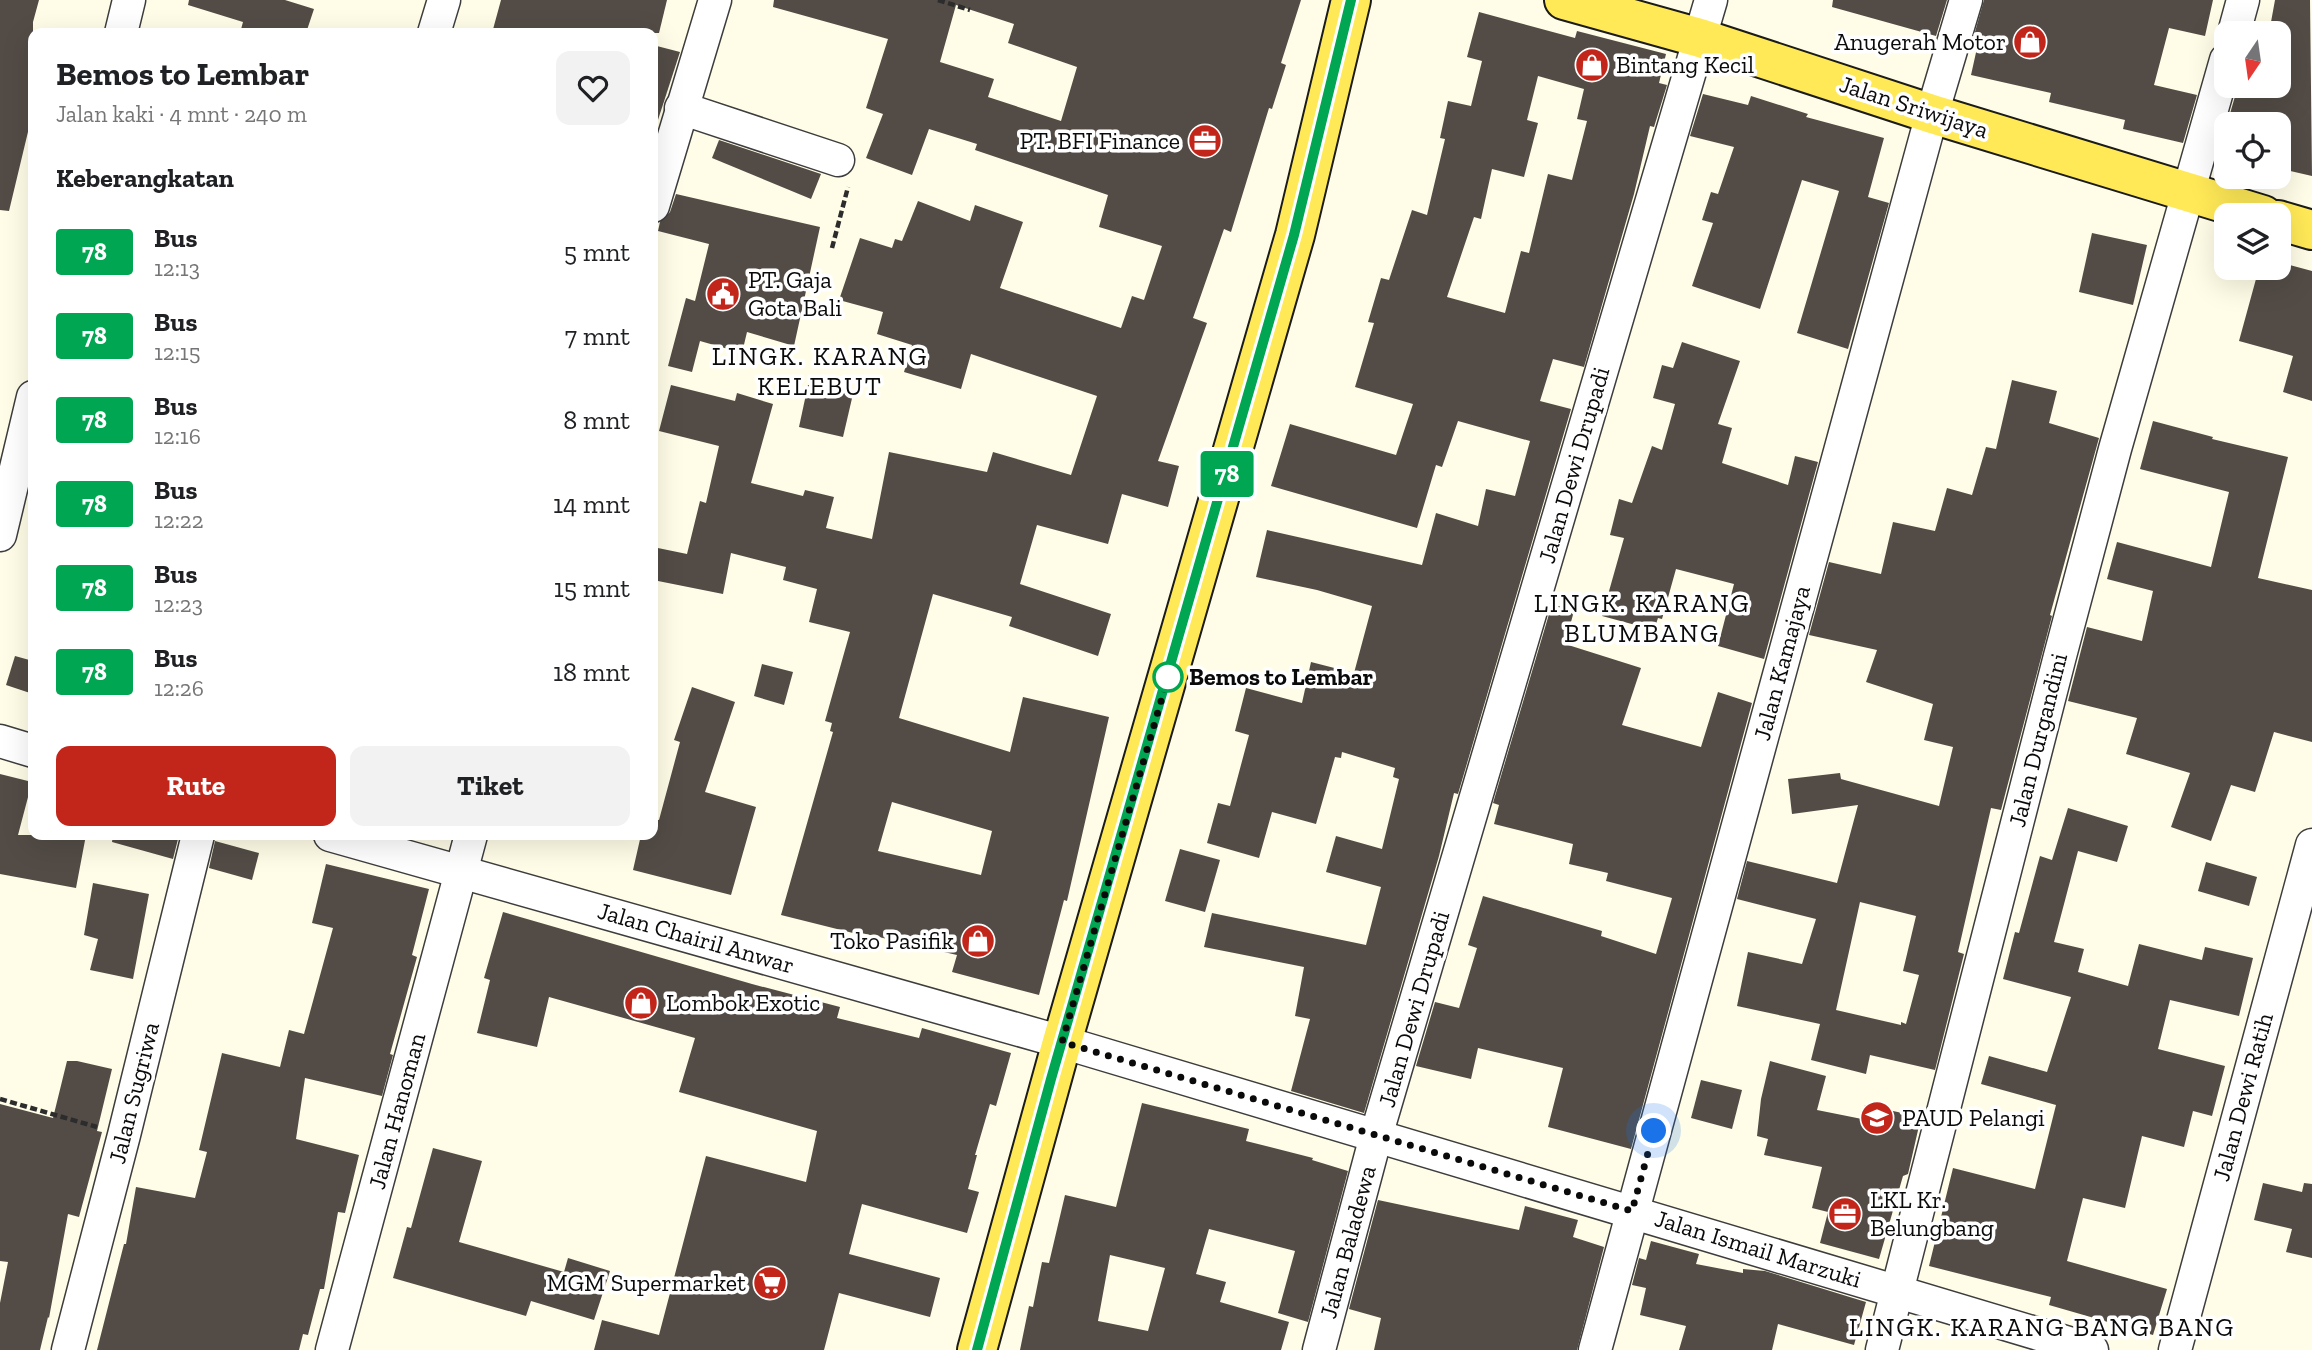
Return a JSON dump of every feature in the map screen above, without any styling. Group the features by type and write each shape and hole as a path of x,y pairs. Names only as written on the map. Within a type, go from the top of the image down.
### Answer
{"main road":[{"path":"977,1350 1062,1042 1291,248 1351,0"},
{"name":"Jalan Sriwijaya","path":"1564,0 1700,38 1932,114 2224,203"},
{"path":"2291,224 2312,230"}],"street":[{"path":"122,28 129,0"},
{"path":"436,28 444,0"},
{"path":"658,188 715,0"},
{"name":"Jalan Dewi Drupadi","path":"1377,1135 1711,0"},
{"name":"Jalan Kamajaya","path":"1595,1350 1932,114 1966,0"},
{"path":"2237,21 2243,0"},
{"name":"Jalan Durgandini","path":"1882,1350 2067,630 2215,98"},
{"path":"681,108 838,160"},
{"path":"0,535 28,418"},
{"path":"0,741 28,749"},
{"name":"Jalan Sugriwa","path":"68,1350 197,840"},
{"name":"Jalan Chairil Anwar","path":"348,840 1062,1042"},
{"name":"Jalan Hanoman","path":"332,1350 470,840"},
{"name":"Jalan Dewi Ratih","path":"2175,1350 2312,845"},
{"name":"Jalan Ismail Marzuki","path":"1062,1042 2092,1350"},
{"name":"Jalan Baladewa","path":"1319,1350 1377,1135"}],"path":[{"path":"937,0 970,10"},
{"path":"832,248 849,180 847,166 838,160"},
{"path":"0,1099 124,1135"}],"building":[{"path":"0,0 39,0 33,28 28,28 28,132 9,211 0,210"},
{"path":"189,0 285,0 314,9 308,28 241,28 243,22 188,5"},
{"path":"501,0 667,0 659,33 658,28 493,28"},
{"path":"774,0 1301,0 1281,63 1286,65 1272,109 1269,108 1231,232 1224,229 1193,318 1207,323 1158,461 1179,466 1168,507 1122,494 1108,544 1037,525 1020,584 1111,614 1098,656 1009,626 1012,617 933,594 899,718 1010,752 1023,697 1109,717 1067,901 1064,900 1039,995 952,972 957,955 781,915 833,732 830,731 832,723 825,721 850,632 809,622 817,589 783,580 786,567 731,553 723,594 658,581 658,548 687,554 700,501 706,503 719,446 659,431 671,385 735,401 737,393 773,404 751,483 803,496 805,490 834,497 826,528 872,539 889,452 987,472 993,452 1071,475 1097,396 971,354 961,389 904,372 912,345 877,334 883,312 839,300 860,238 892,248 895,239 902,241 918,201 970,221 975,205 1023,222 1000,288 1121,328 1132,296 1144,300 1162,246 1099,227 1108,195 975,150 977,144 929,129 912,175 866,158 883,114 866,108 888,39 773,7","holes":["956,5 1014,24 1008,43 1077,67 1061,121 988,97 994,79 940,62","892,802 992,831 981,875 878,851"]},
{"path":"1833,0 1947,0 1936,36 1832,7"},
{"path":"1984,0 2213,0 2205,36 2169,28 2154,85 2197,95 2183,143 2123,129 2125,120 2049,102 2051,93 1971,75 1977,48 1971,46"},
{"path":"2275,0 2310,0 2312,176 2291,171 2291,112 2230,112 2235,98 2291,98 2291,21 2271,21"},
{"path":"1479,12 1575,38 1577,31 1666,54 1659,83 1667,85 1654,127 1650,126 1634,194 1584,367 1553,359 1540,401 1571,409 1458,794 1454,793 1439,856 1364,1113 1291,1091 1310,1019 1295,1016 1304,967 1204,947 1212,913 1366,945 1381,887 1326,872 1336,836 1382,849 1399,779 1393,777 1395,768 1342,752 1341,758 1335,757 1316,824 1272,812 1259,858 1207,843 1218,803 1230,806 1249,735 1235,731 1246,688 1302,703 1311,662 1354,673 1372,606 1317,590 1256,577 1267,530 1422,565 1436,513 1478,526 1486,489 1515,496 1530,441 1458,421 1442,467 1436,465 1417,528 1271,486 1290,424 1396,455 1413,404 1355,387 1374,323 1368,322 1381,278 1389,280 1412,210 1427,215 1445,139 1440,138 1448,101 1471,106 1482,61 1467,57","holes":["1538,76 1584,89 1577,119 1587,121 1572,180 1548,174 1529,253 1521,251 1505,313 1447,297 1474,217 1481,219 1492,169 1524,177 1538,123 1527,120"]},
{"path":"658,46 680,52 658,120"},
{"path":"1703,94 1748,105 1751,96 1808,114 1806,117 1884,138 1868,197 1889,203 1848,349 1797,333 1839,191 1802,180 1760,309 1692,286 1713,223 1702,220 1711,192 1718,194 1734,147 1690,136"},
{"path":"719,140 821,174 811,199 712,158"},
{"path":"676,194 820,227 794,346 747,332 742,353 700,341 692,372 668,366 686,298 695,301 709,244 658,231 660,222 670,212"},
{"path":"2092,233 2147,245 2133,305 2079,292"},
{"path":"2291,265 2312,271 2312,401 2283,392 2293,356 2239,341 2256,280 2291,280"},
{"path":"1682,342 1740,361 1718,424 1732,428 1722,463 1788,485 1795,456 1818,462 1764,659 1718,646 1734,584 1676,569 1662,619 1658,618 1654,630 1602,616 1624,538 1610,535 1619,499 1632,503 1652,446 1662,450 1675,404 1653,398 1662,365 1673,368"},
{"path":"2012,380 2057,391 2049,423 2099,438 2050,615 2052,616 2001,810 1991,808 1958,952 1964,954 1935,1070 1870,1055 1866,1074 1811,1060 1820,1024 1737,1006 1748,952 1802,964 1816,919 1737,899 1747,861 1837,883 1858,805 1792,814 1788,779 1840,773 1841,779 1939,806 1953,747 1924,740 1933,704 1866,682 1877,650 1809,635 1829,562 1881,574 1893,522 1935,531 1947,488 1972,495 1986,447 1996,449","holes":["1860,902 1916,916 1903,971 1919,975 1906,1024 1836,1010"]},
{"path":"808,385 853,394 843,437 799,427"},
{"path":"2153,421 2213,437 2212,439 2288,457 2258,578 2312,590 2312,742 2274,732 2255,792 2231,785 2211,841 2171,827 2190,773 2126,754 2137,718 2068,701 2087,627 2142,641 2153,591 2107,579 2117,542 2211,567 2229,492 2140,469"},
{"path":"1552,604 1574,611 1565,644 1641,668 1622,725 1701,747 1718,692 1752,703 1631,1149 1548,1127 1563,1068 1478,1048 1471,1079 1416,1066 1435,1002 1459,1008 1477,948 1468,945 1483,896 1602,931 1601,936 1656,954 1672,898 1606,881 1608,873 1569,864 1573,844 1494,824 1499,805 1493,803"},
{"path":"15,656 28,660 28,692 6,685"},
{"path":"762,664 793,672 784,705 754,696"},
{"path":"692,687 735,702 705,792 756,807 731,895 633,870 640,840 658,840 658,820 680,742 674,740"},
{"path":"0,774 28,781 28,797 18,835 28,835 28,840 85,840 76,888 0,874"},
{"path":"2068,808 2128,826 2117,862 2078,851 2054,942 2084,949 2078,972 2128,986 2139,944 2202,960 2205,947 2253,958 2239,1016 2170,1000 2158,1049 2225,1066 2212,1116 2193,1111 2184,1147 2142,1136 2125,1208 2083,1198 2067,1261 2167,1289 2153,1335 2049,1305 2051,1297 1929,1266 1953,1168 2035,1189 2056,1105 1981,1084 1989,1056 2047,1072 2071,997 2003,979 2040,856 2052,860"},
{"path":"112,840 178,840 173,859"},
{"path":"215,841 259,853 252,880 209,868"},
{"path":"1180,849 1220,860 1205,912 1165,901"},
{"path":"2206,862 2257,877 2249,906 2198,891"},
{"path":"326,864 429,889 412,955 417,957 390,1054 393,1055 382,1096 305,1078 296,1139 359,1155 345,1213 338,1212 324,1289 320,1289 308,1335 303,1334 299,1350 97,1350 126,1244 136,1187 195,1198 207,1152 199,1150 222,1053 280,1067 289,1030 304,1034 333,928 312,923"},
{"path":"93,883 149,894 133,979 90,970 98,939 84,935"},
{"path":"503,912 840,1007 837,1018 919,1038 922,1028 1011,1053 996,1106 990,1104 975,1155 968,1189 979,1192 967,1233 862,1204 849,1254 940,1278 930,1317 839,1293 824,1350 594,1350 602,1320 659,1335 706,1156 806,1182 817,1131 679,1092 695,1038 549,997 537,1047 477,1033 490,980 484,978"},
{"path":"67,1061 112,1069 97,1131 102,1132 79,1217 68,1214 49,1318 40,1350 0,1350 0,1303 8,1262 0,1261 0,1104 53,1118"},
{"path":"1770,1061 1826,1076 1817,1110 1862,1119 1865,1105 1921,1117 1908,1174 1903,1176 1879,1259 1820,1243 1828,1212 1812,1208 1822,1167 1764,1155 1768,1139 1757,1136 1761,1099"},
{"path":"1701,1080 1742,1090 1732,1129 1691,1118"},
{"path":"1142,1103 1249,1129 1246,1141 1313,1158 1312,1160 1348,1171 1308,1322 1278,1313 1295,1251 1209,1229 1196,1274 1226,1282 1220,1302 1289,1322 1281,1350 1020,1350 1029,1306 1033,1307 1042,1262 1049,1263 1065,1195 1116,1207","holes":["1110,1255 1165,1268 1148,1331 1098,1321"]},
{"path":"433,1148 482,1161 459,1242 564,1272 568,1258 610,1271 594,1320 531,1301 526,1316 393,1278 407,1227 411,1228"},
{"path":"2263,1183 2302,1192 2304,1183 2312,1184 2312,1258 2286,1252 2292,1229 2254,1220"},
{"path":"1378,1200 1519,1230 1525,1206 1578,1220 1573,1237 1604,1247 1577,1350 1374,1350 1381,1318 1349,1309"},
{"path":"1651,1241 1699,1254 1696,1264 1743,1273 1743,1269 1765,1271 1866,1302 1854,1345 1778,1324 1772,1350 1679,1350 1686,1326 1640,1315 1646,1288 1632,1285 1639,1258 1646,1260"}],"bus line":[{"name":"78","path":"977,1350 1051,1079 1227,476 1294,235 1351,0"}],"place":[{"name":"Anugerah Motor","path":"2030,42"},
{"name":"Bintang Kecil","path":"1592,65"},
{"name":"PT. BFI Finance","path":"1205,141"},
{"name":"PT. Gaja Gota Bali","path":"723,294"},
{"name":"Bemos to Lembar","path":"1168,677"},
{"name":"Toko Pasifik","path":"978,941"},
{"name":"Lombok Exotic","path":"641,1003"},
{"name":"PAUD Pelangi","path":"1877,1118"},
{"name":"LKL Kr. Belungbang","path":"1845,1214"},
{"name":"MGM Supermarket","path":"770,1283"}],"district":[{"name":"LINGK. KARANG KELEBUT","path":"820,371"},
{"name":"LINGK. KARANG BLUMBANG","path":"1642,618"},
{"name":"LINGK. KARANG BANG BANG","path":"2042,1327"}],"route":[{"path":"1168,677 1062,1042 1632,1211 1654,1131"}]}
